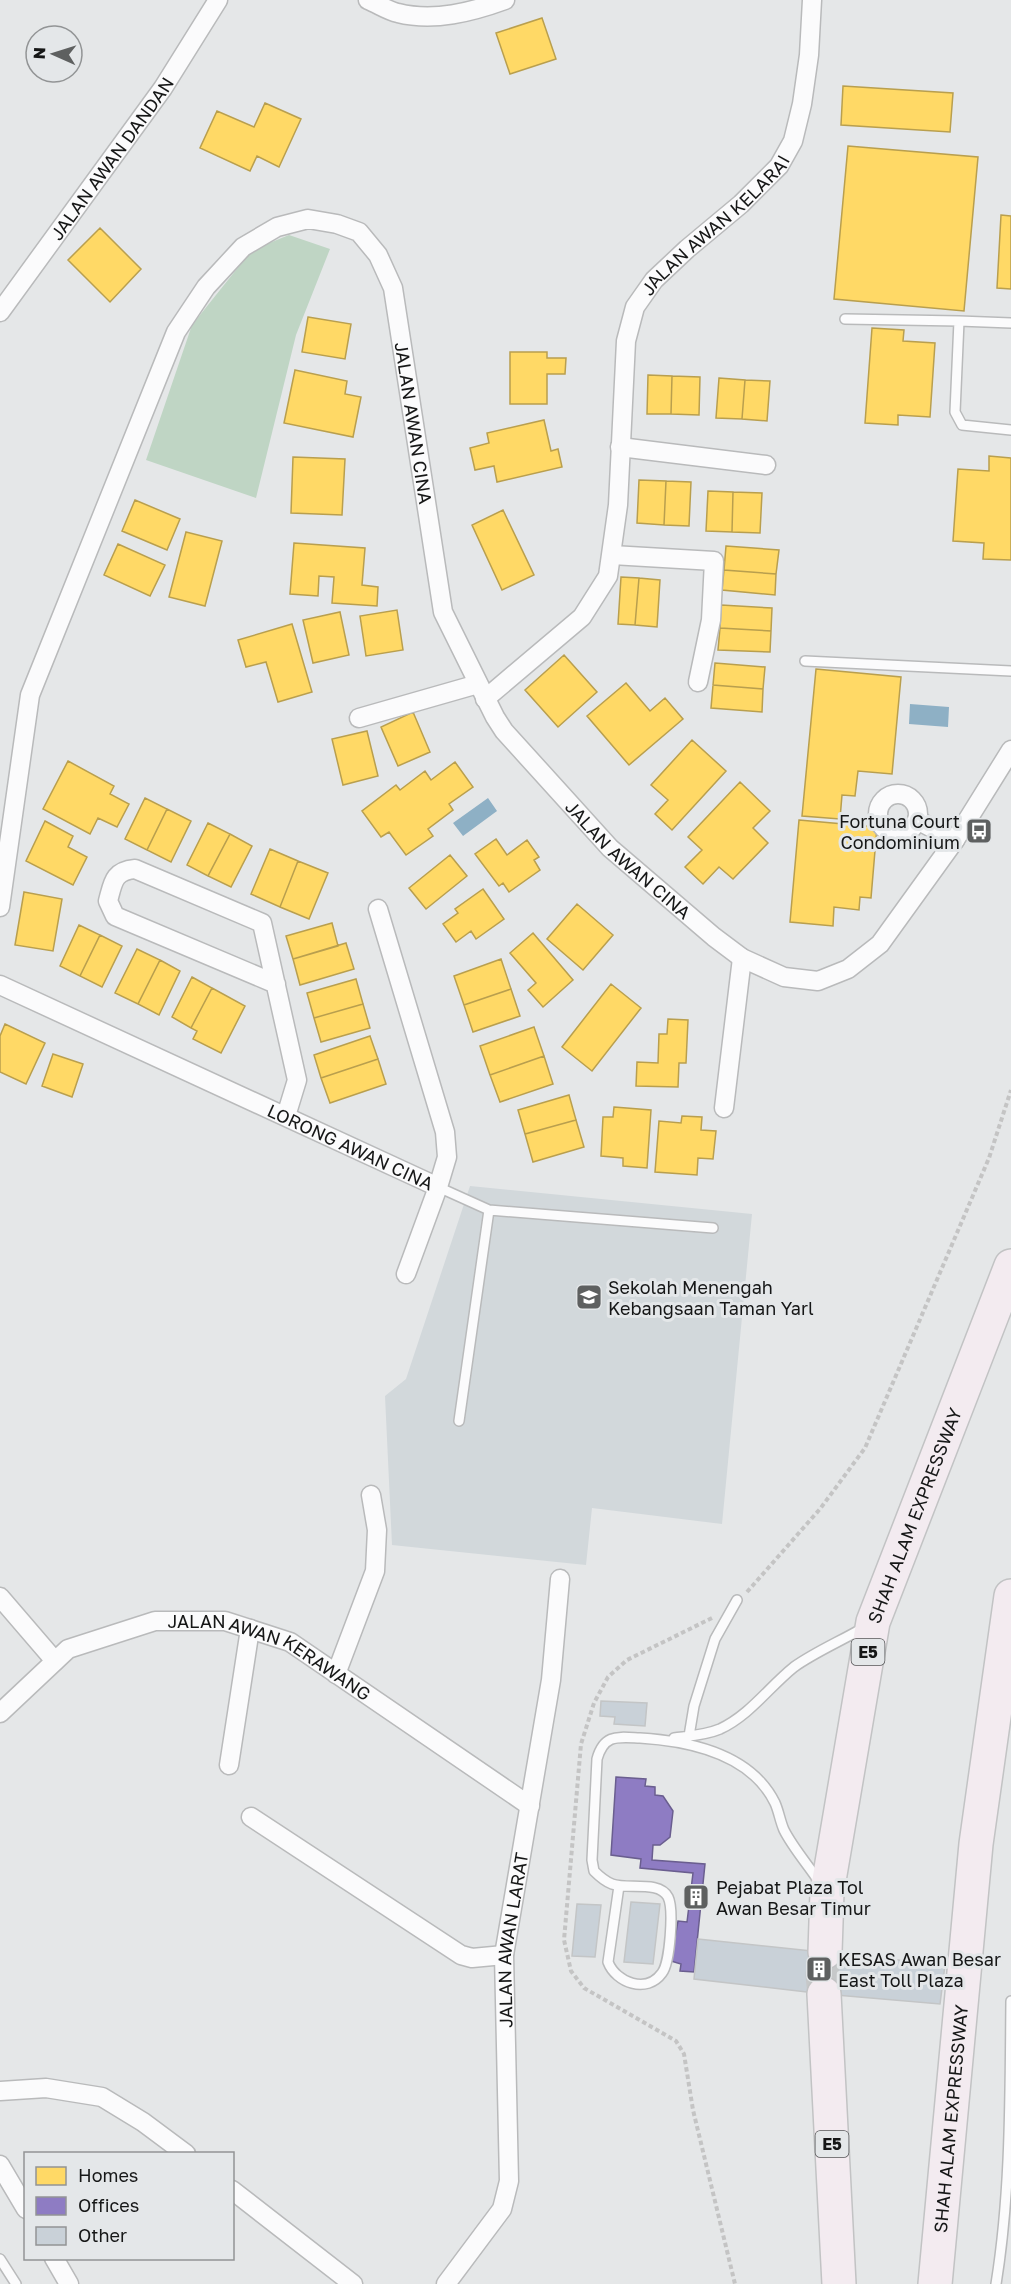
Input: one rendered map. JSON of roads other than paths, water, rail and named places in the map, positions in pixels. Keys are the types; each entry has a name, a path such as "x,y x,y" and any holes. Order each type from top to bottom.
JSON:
{"highway":[{"name":"SHAH ALAM EXPRESSWAY","path":"825,1952 827,1892 873,1622 1011,1266"},
{"name":"SHAH ALAM EXPRESSWAY","path":"935,2284 976,1844 1011,1596"},
{"name":"E5","path":"824,1994 839,2284"}],"street":[{"name":"JALAN AWAN DANDAN","path":"0,312 163,88 218,0"},
{"path":"368,0 398,13 436,16 476,10 506,0"},
{"name":"JALAN AWAN KELARAI","path":"482,691 582,617 608,576 618,505 626,341 634,307 654,280 741,204 779,166 793,141 802,104 809,56 812,0"},
{"name":"JALAN AWAN CINA","path":"0,907 1,885 30,695 176,332 206,287 243,247 277,227 308,219 337,224 360,232 378,255 393,288 443,612 504,731 610,848 742,958 784,977 818,981 848,969 880,944 955,840 1011,750"},
{"path":"620,447 766,465"},
{"path":"612,555 714,561 711,620 698,682"},
{"path":"359,718 482,691"},
{"path":"917,820 955,840"},
{"path":"276,984 115,916 108,901 115,876 125,870 135,869 262,923 276,984 297,1080 286,1116"},
{"name":"LORONG AWAN CINA","path":"0,985 438,1187 447,1157 445,1132 378,909"},
{"path":"724,1108 742,958"},
{"path":"406,1274 438,1187"},
{"path":"336,1674 375,1571 376,1530 371,1495"},
{"name":"JALAN AWAN LARAT","path":"446,2284 502,2209 509,2181 504,1955 551,1680 560,1579"},
{"path":"0,1597 55,1661"},
{"name":"JALAN AWAN KERAWANG","path":"0,1713 68,1649 154,1621 225,1621 290,1642 530,1806"},
{"path":"229,1766 250,1629"},
{"path":"251,1817 461,1955 472,1958 504,1955"},
{"path":"0,2091 46,2088 102,2097 143,2122 183,2152"},
{"path":"0,2165 24,2206"},
{"path":"234,2192 353,2284"},
{"path":"55,2260 69,2284"}],"lane":[{"path":"844,320 1011,323"},
{"path":"958,321 955,412 962,425 1011,429"},
{"path":"805,661 1011,671"},
{"path":"438,1187 489,1210 713,1228"},
{"path":"459,1421 489,1210"},
{"path":"689,1736 694,1706 712,1648 737,1600"},
{"path":"660,1739 718,1730 746,1712 797,1665 873,1622"},
{"path":"619,1886 608,1962 612,1972 622,1981 637,1984 651,1983 661,1976 666,1966 671,1915 667,1895 662,1890 653,1887 619,1886 601,1878 594,1871 592,1860 597,1759 600,1747 607,1740 619,1737 660,1739 705,1747 735,1762 759,1780 775,1803 784,1830 827,1892"},
{"path":"996,2284 1002,2251 1009,2123 1011,2001"},
{"path":"0,2259 16,2284"}],"water":[{"path":"910,704 949,707 948,727 909,724"},
{"path":"488,798 497,811 463,836 453,823"}],"tunnel":[{"path":"824,1994 822,1975 825,1952"}],"place":[{"name":"Fortuna Court Condominium","path":"979,831"},
{"name":"Sekolah Menengah Kebangsaan Taman Yarl","path":"589,1297"},
{"name":"Pejabat Plaza Tol Awan Besar Timur","path":"696,1897"},
{"name":"KESAS Awan Besar East Toll Plaza","path":"819,1969"}]}
